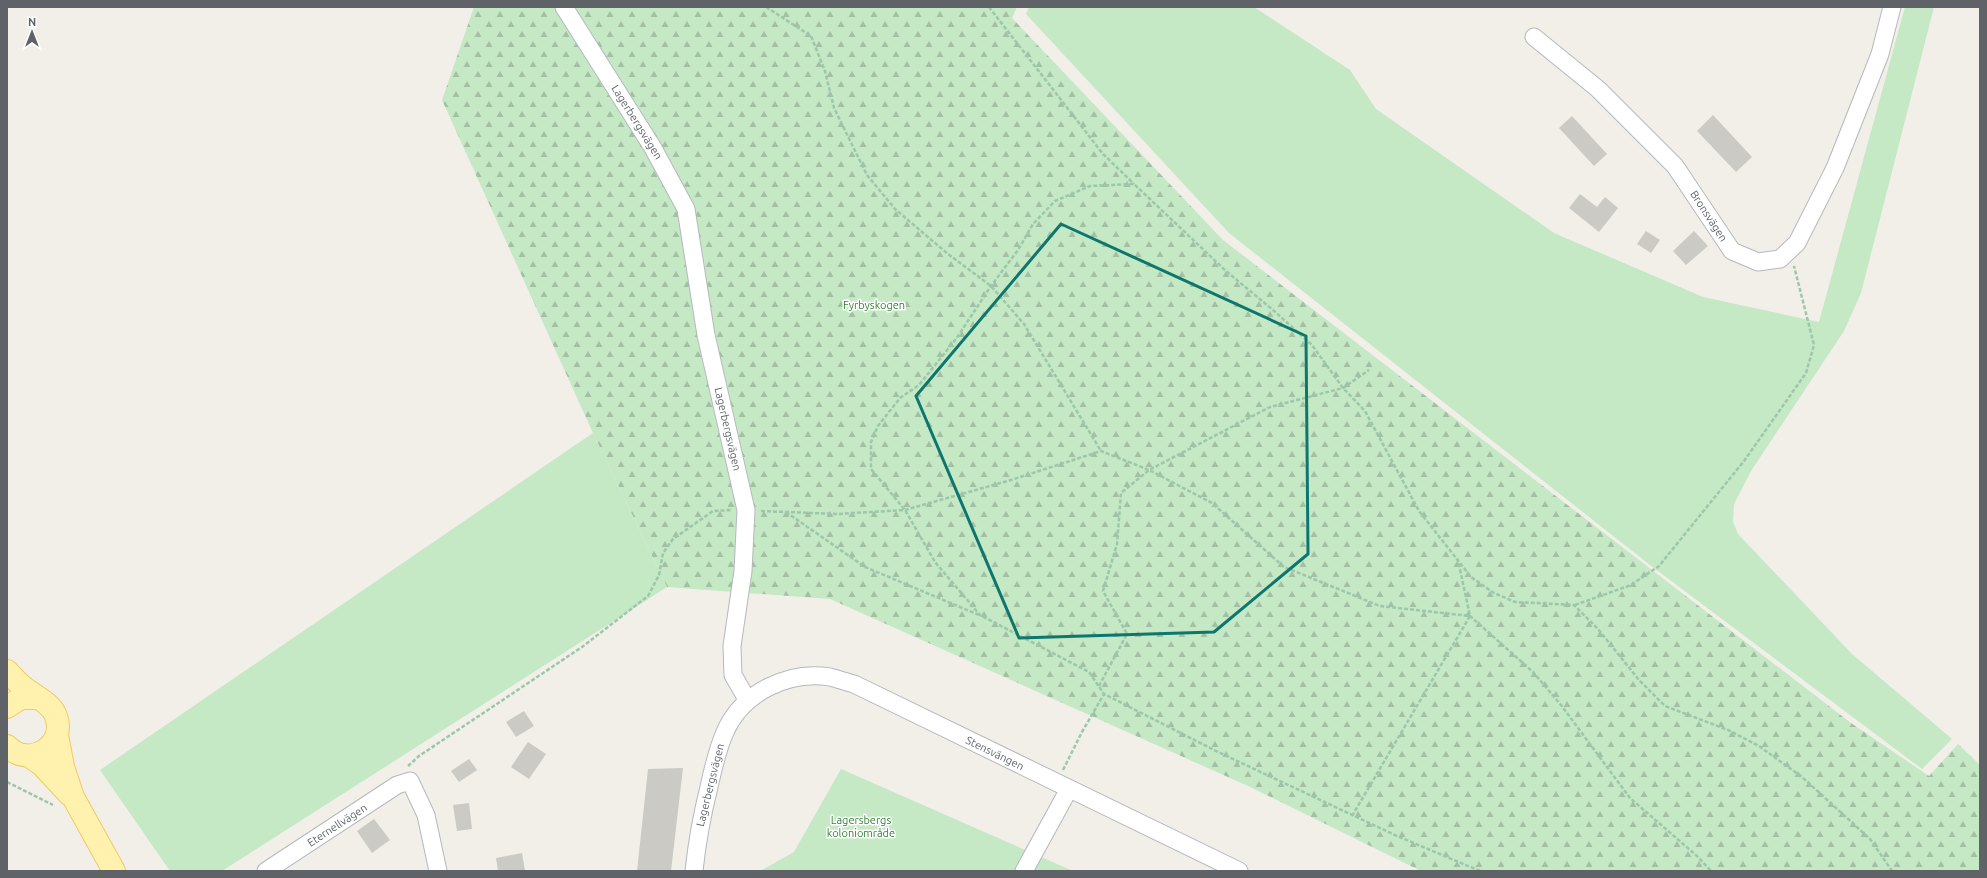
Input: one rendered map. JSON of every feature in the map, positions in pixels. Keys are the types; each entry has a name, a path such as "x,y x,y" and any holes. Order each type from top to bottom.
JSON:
{"main road":[{"path":"7,671 21,685 50,706 54,712 58,727 54,742 43,752 14,752"},
{"path":"7,707 21,698 37,698"},
{"path":"57,735 63,767 64,802"},
{"path":"14,752 42,765 64,802 114,871"}],"street":[{"name":"Lagerbergsvägen","path":"564,7 653,148 686,209 706,335 746,510 743,570 732,652 733,675 748,701 725,730 720,745 698,833 694,871"},
{"name":"Bronsvägen","path":"1534,37 1598,89 1675,166 1732,250 1758,262 1780,259 1798,243 1835,168 1880,54 1892,7"},
{"name":"Stensvängen","path":"748,701 763,689 777,683 807,677 830,677 860,687 1239,871"},
{"name":"Eternellvägen","path":"266,871 397,785 410,781"},
{"path":"410,781 426,816 438,871"},
{"path":"1024,871 1063,786"}],"path":[{"path":"766,7 811,36 825,71 834,108 868,175 894,209 948,254 991,286 1024,324 1101,451 1149,470 1212,503 1284,567 1380,606 1470,616 1533,672 1561,705 1630,798 1697,856 1711,871"},
{"path":"989,7 1103,154 1226,271 1312,345 1343,388 1365,411 1419,511 1458,558 1471,577 1494,593 1515,602 1574,605 1630,585 1659,566 1744,461 1806,373 1814,345 1790,250"},
{"path":"980,615 936,562 905,510 871,469 871,442 878,426 900,398 919,385 956,339 991,286 1018,250 1033,224 1055,201 1090,186 1134,184"},
{"path":"1099,686 1127,634 1103,591 1117,544 1121,493 1149,470 1270,407 1343,388 1369,370"},
{"path":"410,781 406,774 406,770 409,764 419,756 582,647 648,596 659,575 662,552 673,539 713,511 746,510 837,514 905,510 1012,480 1101,451"},
{"path":"786,512 865,567 980,615 1089,672 1104,694 1216,751 1352,816 1480,871"},
{"path":"1352,816 1470,616 1458,558"},
{"path":"1574,605 1598,629 1638,680 1665,706 1728,730 1759,746 1802,777 1870,839 1892,871"},
{"path":"1063,786 1082,732 1104,694"},
{"path":"8,784 36,796 64,802"}],"highlighted area":[{"path":"1061,224 1306,336 1308,554 1214,632 1019,638 916,396"}],"green space":[{"name":"Fyrbyskogen","path":"474,7 1017,7 1012,18 1223,240 1851,723 1929,776 1958,744 1980,765 1980,871 1421,871 1248,786 830,599 667,587 593,433 442,100"},
{"path":"1029,7 1254,7 1350,70 1376,109 1554,233 1703,297 1819,322 1905,7 1934,7 1861,293 1844,331 1751,471 1734,504 1733,522 1738,534 1852,654 1952,739 1922,769 1650,565 1229,233 1026,14"},
{"path":"593,433 667,587 222,871 170,871 100,770"},
{"name":"Lagersbergs koloniområde","path":"841,769 1073,871 760,871 794,852"}],"building":[{"path":"1713,115 1752,157 1736,172 1697,131"},
{"path":"1572,116 1607,154 1594,166 1559,128"},
{"path":"1580,194 1597,207 1605,197 1618,208 1599,232 1569,208"},
{"path":"1646,231 1660,240 1651,253 1637,244"},
{"path":"1694,231 1708,246 1686,265 1673,251"},
{"path":"524,711 534,726 516,737 506,722"},
{"path":"528,742 546,754 529,779 511,767"},
{"path":"469,759 477,770 459,782 451,771"},
{"path":"683,768 671,871 637,871 648,769"},
{"path":"469,803 472,829 457,831 453,805"},
{"path":"374,819 390,840 372,853 357,831"},
{"path":"522,853 525,871 498,871 496,858"}]}
